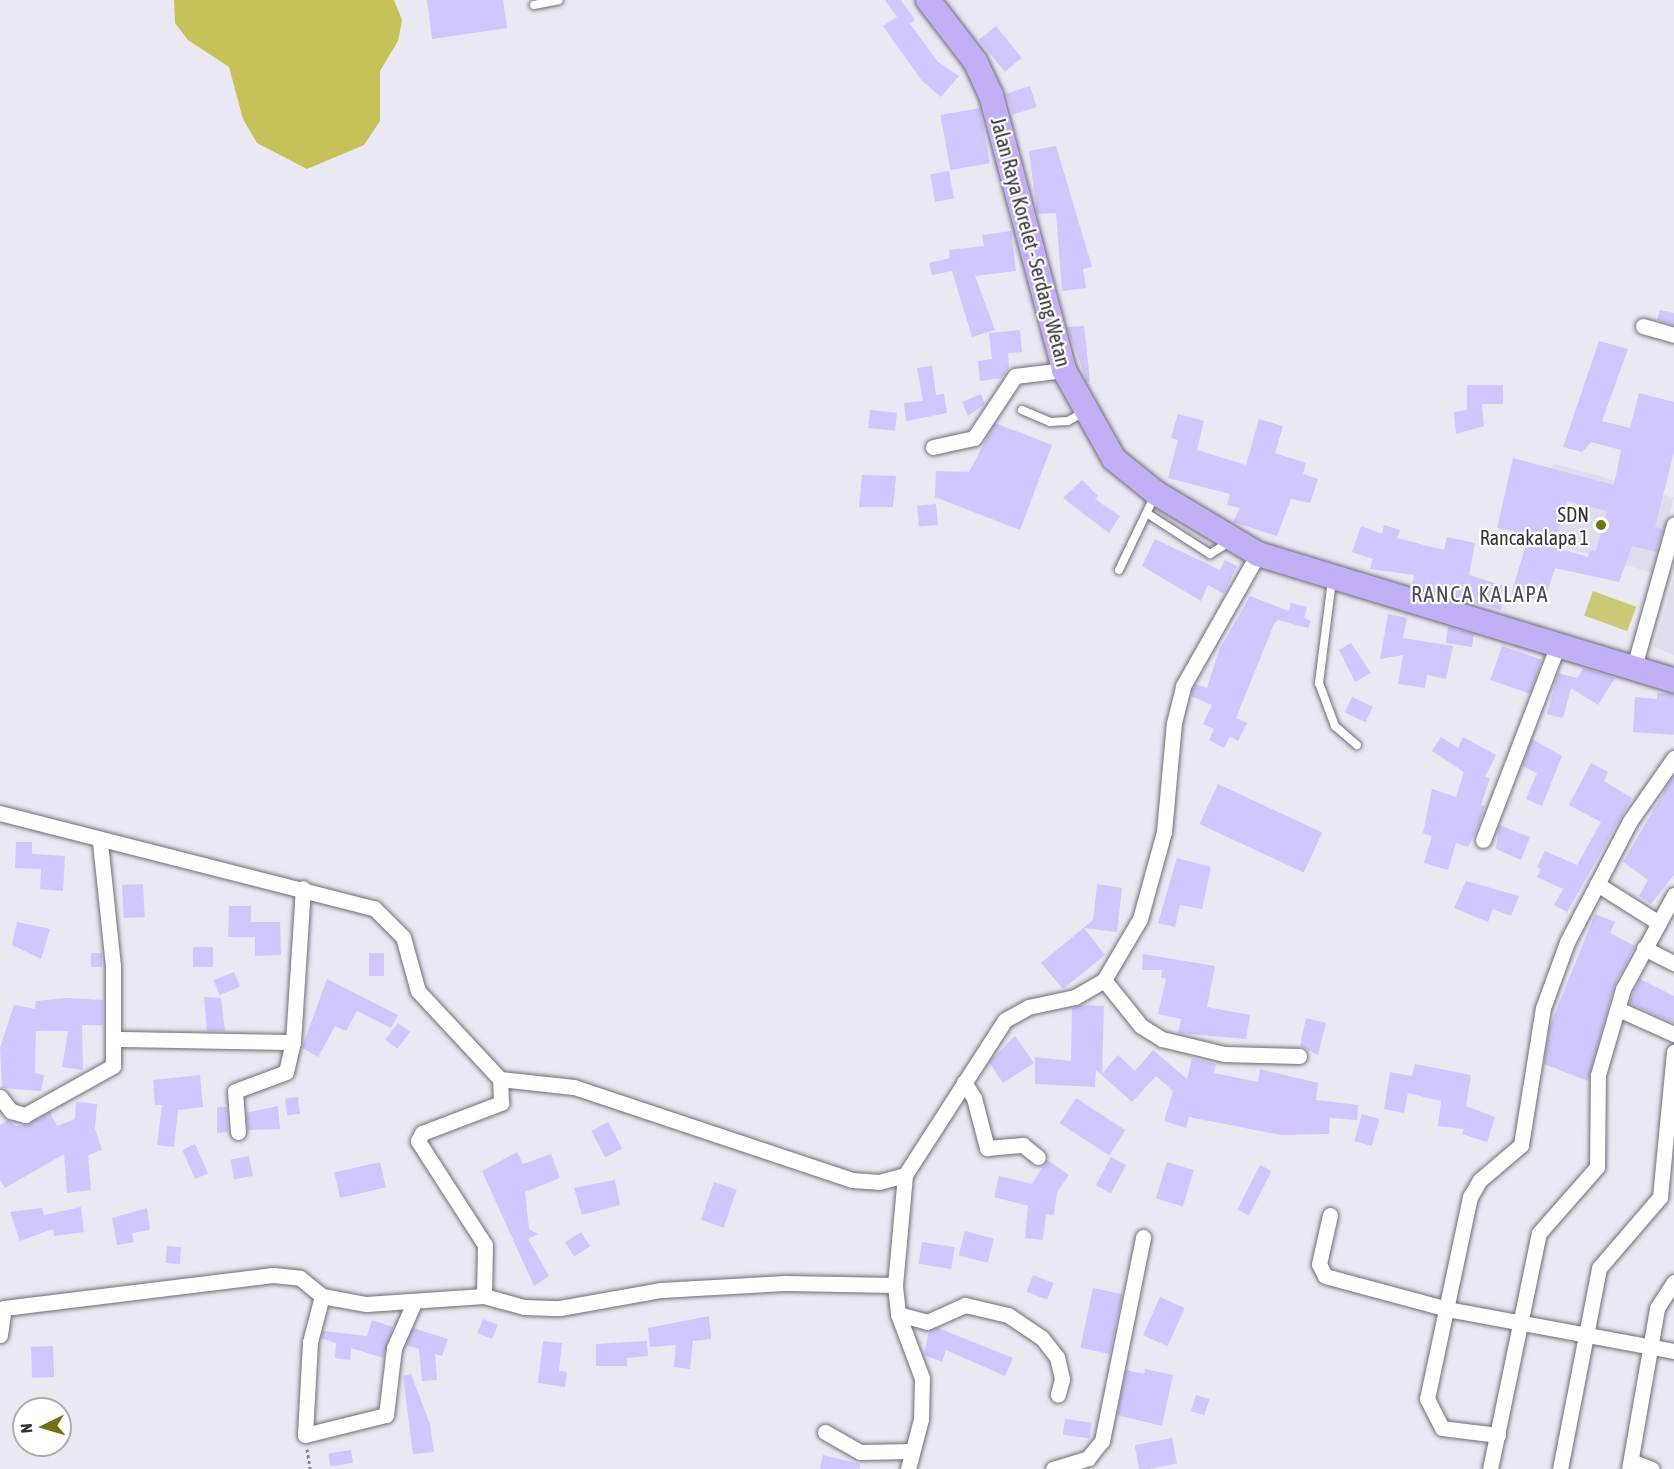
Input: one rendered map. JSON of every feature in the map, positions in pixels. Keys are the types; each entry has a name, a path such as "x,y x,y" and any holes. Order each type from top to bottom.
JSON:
{"main road":[{"name":"Jalan Raya Korelet - Serdang Wetan","path":"928,0 975,61 991,95 1064,370 1084,412 1114,459 1152,504 1233,540 1258,554 1674,680"}],"street":[{"path":"1643,326 1674,335"},
{"path":"933,447 974,438 1015,376 1064,370"},
{"path":"1634,667 1674,525"},
{"path":"908,1469 921,1419 922,1378 898,1314 895,1285 905,1175 1005,1020 1028,1007 1075,997 1104,980 1140,918 1164,832 1174,723 1183,686 1258,554"},
{"path":"1483,840 1558,645"},
{"path":"1498,1435 1442,1428 1432,1416 1427,1399 1470,1197 1480,1180 1521,1145 1543,1008 1567,942 1630,821 1674,758"},
{"path":"0,813 100,842 303,888 374,908 398,929 418,990 500,1079 501,1103 422,1133 418,1141 484,1245 484,1296"},
{"path":"0,1097 11,1111 25,1115 113,1066 116,1039 100,842"},
{"path":"1597,884 1659,923"},
{"path":"238,1132 235,1091 286,1072 293,1042 303,888"},
{"path":"1490,1469 1539,1233 1597,1167 1598,1075 1618,1009 1644,948 1672,905"},
{"path":"1644,948 1674,963"},
{"path":"1104,980 1141,1026 1162,1039 1224,1054 1299,1056"},
{"path":"1618,1009 1674,1034"},
{"path":"116,1039 293,1042"},
{"path":"1560,1469 1585,1335 1605,1256 1660,1197 1674,1052"},
{"path":"500,1079 574,1087 852,1180 879,1182 905,1175"},
{"path":"964,1083 974,1098 987,1148 1023,1144 1038,1156"},
{"path":"1330,1215 1319,1264 1325,1276 1447,1309 1674,1351"},
{"path":"1053,1469 1088,1458 1102,1441 1143,1237"},
{"path":"0,1335 4,1308 92,1294 273,1275 300,1278 322,1296 413,1305 484,1296 524,1307 560,1308 661,1290 785,1282 895,1285"},
{"path":"1652,1469 1630,1465 1649,1347 1658,1308 1674,1282"},
{"path":"322,1296 310,1342 305,1435 386,1415 392,1402 394,1348 413,1305"},
{"path":"898,1314 927,1322 965,1305 1008,1315 1042,1338 1057,1357 1062,1379 1058,1394"},
{"path":"825,1432 860,1452 912,1451"}],"lane":[{"path":"534,5 559,0"},
{"path":"1022,410 1050,422 1084,412"},
{"path":"1119,570 1152,504"},
{"path":"1333,576 1319,683 1326,711 1356,745"}],"path":[{"path":"305,1435 310,1469"}],"shaded area":[{"path":"174,0 394,0 402,20 398,41 380,71 380,121 364,145 307,169 257,143 243,119 229,67 188,40 175,23"},
{"name":"SDN Rancakalapa 1","path":"1553,463 1674,498 1653,573 1532,538"},
{"path":"1674,578 1674,655 1654,647"},
{"path":"1593,591 1636,607 1627,631 1584,615"}],"building":[{"path":"427,0 503,0 507,28 432,39"},
{"path":"885,0 901,0 915,20 910,24 938,62 959,76 941,97 922,81 883,26 897,17"},
{"path":"996,26 1022,58 1005,72 979,40"},
{"path":"1030,86 1037,107 1013,115 1006,94"},
{"path":"980,108 990,163 950,170 941,115"},
{"path":"1056,146 1092,267 1083,269 1086,288 1062,291 1056,213 1037,214 1029,151"},
{"path":"949,171 954,199 935,202 930,174"},
{"path":"1011,231 1016,271 975,276 995,330 972,337 952,271 932,275 929,263 950,258 949,250 984,246 982,235"},
{"path":"1660,310 1674,313 1674,325 1657,320"},
{"path":"1084,326 1090,381 1087,382 1067,327"},
{"path":"1020,330 1022,352 1008,353 1009,368 1002,378 980,381 978,361 992,359 989,333"},
{"path":"1599,341 1628,349 1602,421 1630,428 1639,393 1674,402 1674,452 1655,527 1663,529 1656,552 1632,546 1619,582 1555,568 1545,600 1511,595 1529,535 1497,528 1513,458 1614,485 1621,450 1591,442 1582,452 1563,447","holes":["1567,501 1607,511 1596,551 1590,550 1588,557 1553,547"]},
{"path":"932,366 936,395 944,394 947,413 906,421 904,403 923,401 917,368"},
{"path":"1467,385 1503,385 1503,404 1482,404 1484,426 1456,434 1454,412 1467,410"},
{"path":"981,394 985,404 968,416 962,402"},
{"path":"870,410 897,413 895,431 868,428"},
{"path":"1178,414 1204,421 1197,450 1246,465 1259,419 1283,426 1275,453 1306,463 1303,474 1318,479 1310,503 1291,499 1277,536 1233,522 1240,508 1227,505 1230,494 1168,478 1178,440 1171,438"},
{"path":"995,423 1052,445 1020,530 935,497 936,471 969,472"},
{"path":"862,475 896,476 893,507 859,507"},
{"path":"1082,480 1098,496 1095,499 1120,516 1109,533 1063,498"},
{"path":"936,504 938,525 919,527 917,506"},
{"path":"1384,525 1400,530 1397,538 1444,550 1447,537 1475,543 1469,575 1507,587 1501,610 1412,586 1414,575 1370,569 1373,559 1352,552 1361,526 1382,534"},
{"path":"1155,539 1220,570 1225,560 1237,566 1224,594 1208,585 1201,601 1142,566"},
{"path":"1250,596 1289,611 1291,603 1307,607 1304,618 1311,621 1308,628 1278,620 1274,624 1236,718 1247,723 1238,741 1230,736 1224,748 1209,740 1214,729 1203,724 1212,705 1191,696 1195,684 1207,688 1219,650"},
{"path":"1388,614 1407,618 1403,638 1453,646 1446,679 1427,675 1425,688 1398,684 1403,655 1380,659"},
{"path":"1448,627 1474,634 1472,647 1446,643"},
{"path":"1351,643 1371,673 1355,682 1339,650"},
{"path":"1502,646 1542,660 1530,694 1490,680"},
{"path":"1584,668 1615,678 1598,705 1571,688 1563,718 1547,714 1558,673 1577,678"},
{"path":"1657,693 1674,694 1674,735 1633,732 1635,697 1657,699"},
{"path":"1352,697 1373,707 1366,722 1345,712"},
{"path":"1441,737 1458,748 1463,737 1496,755 1485,777 1490,778 1481,805 1485,806 1477,829 1468,847 1456,843 1448,870 1424,863 1432,836 1423,833 1432,789 1456,797 1464,772 1432,751"},
{"path":"1532,739 1562,756 1542,806 1526,799 1537,773 1522,766"},
{"path":"1591,763 1608,772 1604,781 1632,798 1567,912 1554,905 1563,889 1537,877 1541,869 1537,867 1545,851 1577,865 1601,822 1569,805"},
{"path":"1674,775 1674,875 1651,904 1639,896 1648,880 1623,862"},
{"path":"1218,784 1322,833 1304,872 1199,824"},
{"path":"1499,825 1530,837 1521,860 1496,849"},
{"path":"16,842 32,842 32,854 65,856 63,891 40,889 41,869 15,868"},
{"path":"1177,858 1211,867 1202,909 1180,905 1175,927 1158,923"},
{"path":"1466,881 1519,896 1511,916 1493,909 1488,922 1454,908"},
{"path":"143,884 145,917 124,918 122,885"},
{"path":"1097,884 1122,888 1117,932 1084,928 1105,955 1063,989 1041,963 1093,920"},
{"path":"229,906 251,906 251,922 280,922 281,955 255,956 255,937 228,937"},
{"path":"1595,914 1615,922 1610,933 1635,946 1614,986 1588,1081 1544,1064 1550,1026"},
{"path":"17,922 50,929 41,959 12,945"},
{"path":"193,947 213,947 213,967 193,967"},
{"path":"91,953 102,953 102,967 91,967"},
{"path":"369,953 384,953 384,976 369,976"},
{"path":"1143,954 1215,966 1207,1007 1250,1015 1246,1039 1178,1033 1181,1019 1158,1014 1166,979 1161,977 1162,970 1142,970"},
{"path":"234,972 240,987 220,995 214,980"},
{"path":"327,979 398,1015 391,1028 357,1011 346,1031 335,1026 318,1057 302,1048"},
{"path":"1640,979 1674,996 1674,1023 1629,1003"},
{"path":"204,997 221,998 225,1031 207,1031"},
{"path":"66,998 103,1000 103,1025 82,1025 83,1070 62,1067 68,1031 36,1031 35,1073 44,1075 41,1091 2,1088 0,1048 14,1005 35,1009 36,1001"},
{"path":"1081,1005 1104,1006 1102,1074 1118,1055 1135,1071 1153,1050 1187,1079 1192,1058 1216,1064 1214,1073 1258,1082 1260,1069 1318,1083 1316,1100 1358,1105 1357,1120 1330,1118 1329,1134 1281,1135 1189,1117 1186,1128 1164,1121 1173,1091 1156,1076 1132,1102 1096,1070 1095,1087 1035,1084 1035,1057 1071,1061 1072,1008"},
{"path":"1306,1018 1326,1023 1318,1055 1300,1046"},
{"path":"398,1023 410,1032 397,1049 385,1040"},
{"path":"1015,1036 1034,1063 1003,1083 989,1062"},
{"path":"1415,1064 1471,1075 1466,1106 1495,1117 1487,1142 1462,1134 1464,1129 1438,1126 1441,1101 1408,1093 1404,1113 1384,1109 1390,1072 1412,1076"},
{"path":"200,1075 203,1107 178,1110 174,1147 157,1145 162,1105 155,1105 153,1080"},
{"path":"298,1097 300,1114 287,1115 285,1099"},
{"path":"1076,1098 1125,1130 1109,1155 1060,1123"},
{"path":"76,1102 97,1104 95,1128 102,1150 88,1155 91,1190 67,1193 64,1154 5,1188 0,1180 0,1125 8,1120 16,1126 27,1125 50,1112 57,1126 75,1119"},
{"path":"278,1106 280,1129 248,1130 246,1113"},
{"path":"217,1107 226,1107 228,1132 217,1133"},
{"path":"1362,1114 1379,1119 1372,1146 1354,1141"},
{"path":"608,1122 622,1148 605,1157 591,1131"},
{"path":"195,1144 208,1173 195,1179 182,1150"},
{"path":"517,1152 523,1164 551,1154 560,1178 525,1192 529,1229 538,1234 528,1239 549,1276 534,1286 482,1171"},
{"path":"249,1156 253,1176 234,1179 230,1160"},
{"path":"1111,1157 1126,1165 1111,1193 1096,1185"},
{"path":"1047,1160 1069,1175 1057,1192 1054,1215 1046,1214 1043,1240 1025,1238 1028,1206 994,1197 999,1176 1032,1184"},
{"path":"380,1162 386,1187 340,1198 334,1173"},
{"path":"1167,1162 1194,1170 1183,1207 1156,1198"},
{"path":"1260,1165 1272,1171 1249,1215 1237,1210"},
{"path":"615,1180 620,1205 582,1215 574,1188"},
{"path":"714,1182 737,1190 724,1228 701,1220"},
{"path":"81,1207 84,1232 54,1236 53,1229 20,1241 10,1212 42,1208 44,1215"},
{"path":"147,1208 150,1230 132,1233 134,1242 117,1245 112,1218"},
{"path":"965,1231 994,1239 988,1263 959,1255"},
{"path":"581,1232 590,1246 574,1257 565,1242"},
{"path":"922,1242 955,1247 951,1269 919,1264"},
{"path":"167,1246 181,1247 180,1264 166,1263"},
{"path":"1033,1275 1054,1283 1047,1300 1027,1292"},
{"path":"1093,1288 1122,1294 1110,1354 1080,1348"},
{"path":"1160,1297 1185,1308 1168,1346 1143,1335"},
{"path":"709,1316 711,1339 693,1341 690,1369 674,1367 676,1345 650,1347 648,1328"},
{"path":"483,1319 498,1325 492,1339 477,1333"},
{"path":"372,1320 393,1327 383,1358 351,1348 350,1360 335,1358 336,1343 321,1338 323,1331 367,1336"},
{"path":"413,1328 448,1339 442,1356 435,1354 437,1380 422,1381 419,1349 406,1345"},
{"path":"938,1328 1013,1358 1005,1376 946,1350 942,1362 924,1355 929,1331"},
{"path":"543,1341 562,1343 559,1371 567,1372 565,1387 538,1383"},
{"path":"647,1341 648,1356 627,1358 627,1366 596,1366 596,1344"},
{"path":"53,1346 54,1377 32,1378 31,1347"},
{"path":"1145,1369 1173,1375 1162,1426 1117,1415 1126,1370 1144,1374"},
{"path":"411,1374 430,1424 434,1452 413,1454 403,1376"},
{"path":"1196,1395 1209,1399 1204,1415 1191,1411"},
{"path":"1065,1419 1092,1423 1090,1439 1063,1435"},
{"path":"1172,1438 1177,1464 1139,1469 1135,1445"},
{"path":"351,1450 353,1463 330,1466 328,1454"},
{"path":"823,1455 860,1464 860,1469 820,1469"}],"place":[{"name":"SDN Rancakalapa 1","path":"1601,525"}],"district":[{"name":"RANCA KALAPA","path":"1480,595"}]}
